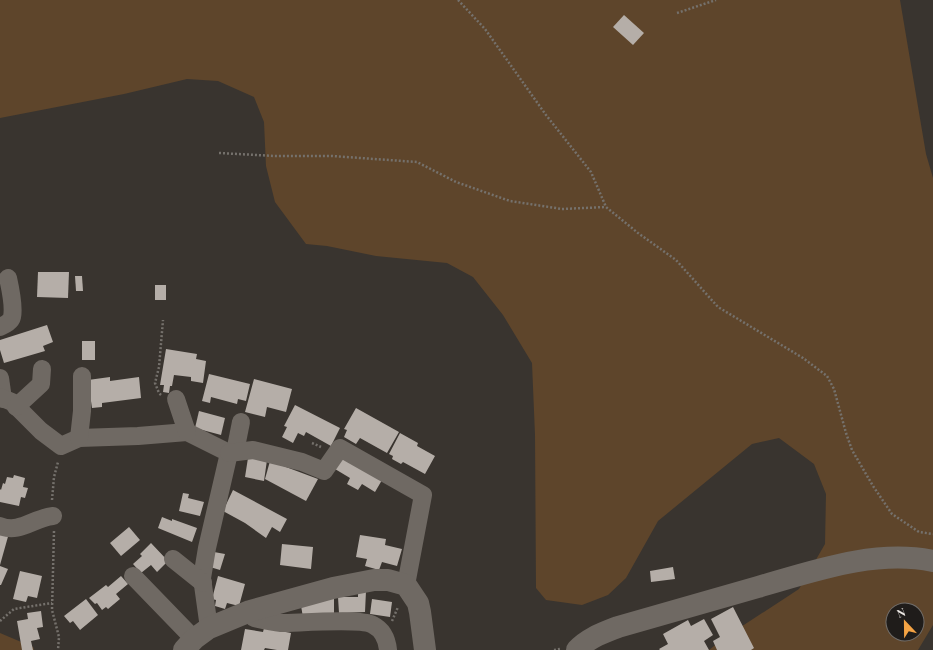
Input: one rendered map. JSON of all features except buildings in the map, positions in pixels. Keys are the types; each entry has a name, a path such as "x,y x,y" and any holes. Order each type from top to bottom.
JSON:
{"street":[{"path":"0,328 9,322 12,317 11,293 8,278"},
{"path":"6,401 41,384 42,369"},
{"path":"79,438 82,411 82,376"},
{"path":"0,378 6,401 41,431 62,446 79,438 138,436 187,432 232,452 253,450 302,462 324,471 340,448 423,495 406,584 418,603 425,650"},
{"path":"176,399 187,432"},
{"path":"196,639 203,583 202,578 207,548 241,422"},
{"path":"0,526 8,529 18,529 44,517 53,516"},
{"path":"577,650 583,643 598,634 618,627 799,576 862,560 877,558 910,558 933,561"},
{"path":"173,559 203,583"},
{"path":"133,576 196,639"},
{"path":"196,639 250,611 333,588 374,580 388,580 406,584"},
{"path":"250,611 254,618 279,623 337,621 372,624 380,630 386,644"}],"path":[{"path":"458,0 485,30 546,115 591,172 606,206 638,233 676,260 718,307 803,358 827,376 834,389 846,434 852,450 873,486 892,514 919,532 933,534"},
{"path":"677,13 716,0"},
{"path":"219,153 275,156 332,156 417,162 456,182 510,201 562,209 606,206"},
{"path":"163,320 159,367 154,383 159,393 168,399 176,399"},
{"path":"58,650 59,637 52,610 52,505 54,476 62,446"},
{"path":"386,644 406,584"},
{"path":"0,621 14,609 52,603"}],"shaded area":[{"path":"0,0 900,0 926,154 933,178 933,625 925,638 925,602 885,602 885,642 923,642 918,650 709,650 724,638 799,589 825,544 826,494 814,464 779,438 752,444 658,521 626,578 608,595 582,605 546,600 536,588 535,435 532,363 503,315 473,277 447,263 376,256 327,246 306,244 275,202 266,166 264,122 254,97 218,81 187,79 124,94 0,118"},
{"path":"0,633 33,647 34,650 0,650"}]}
